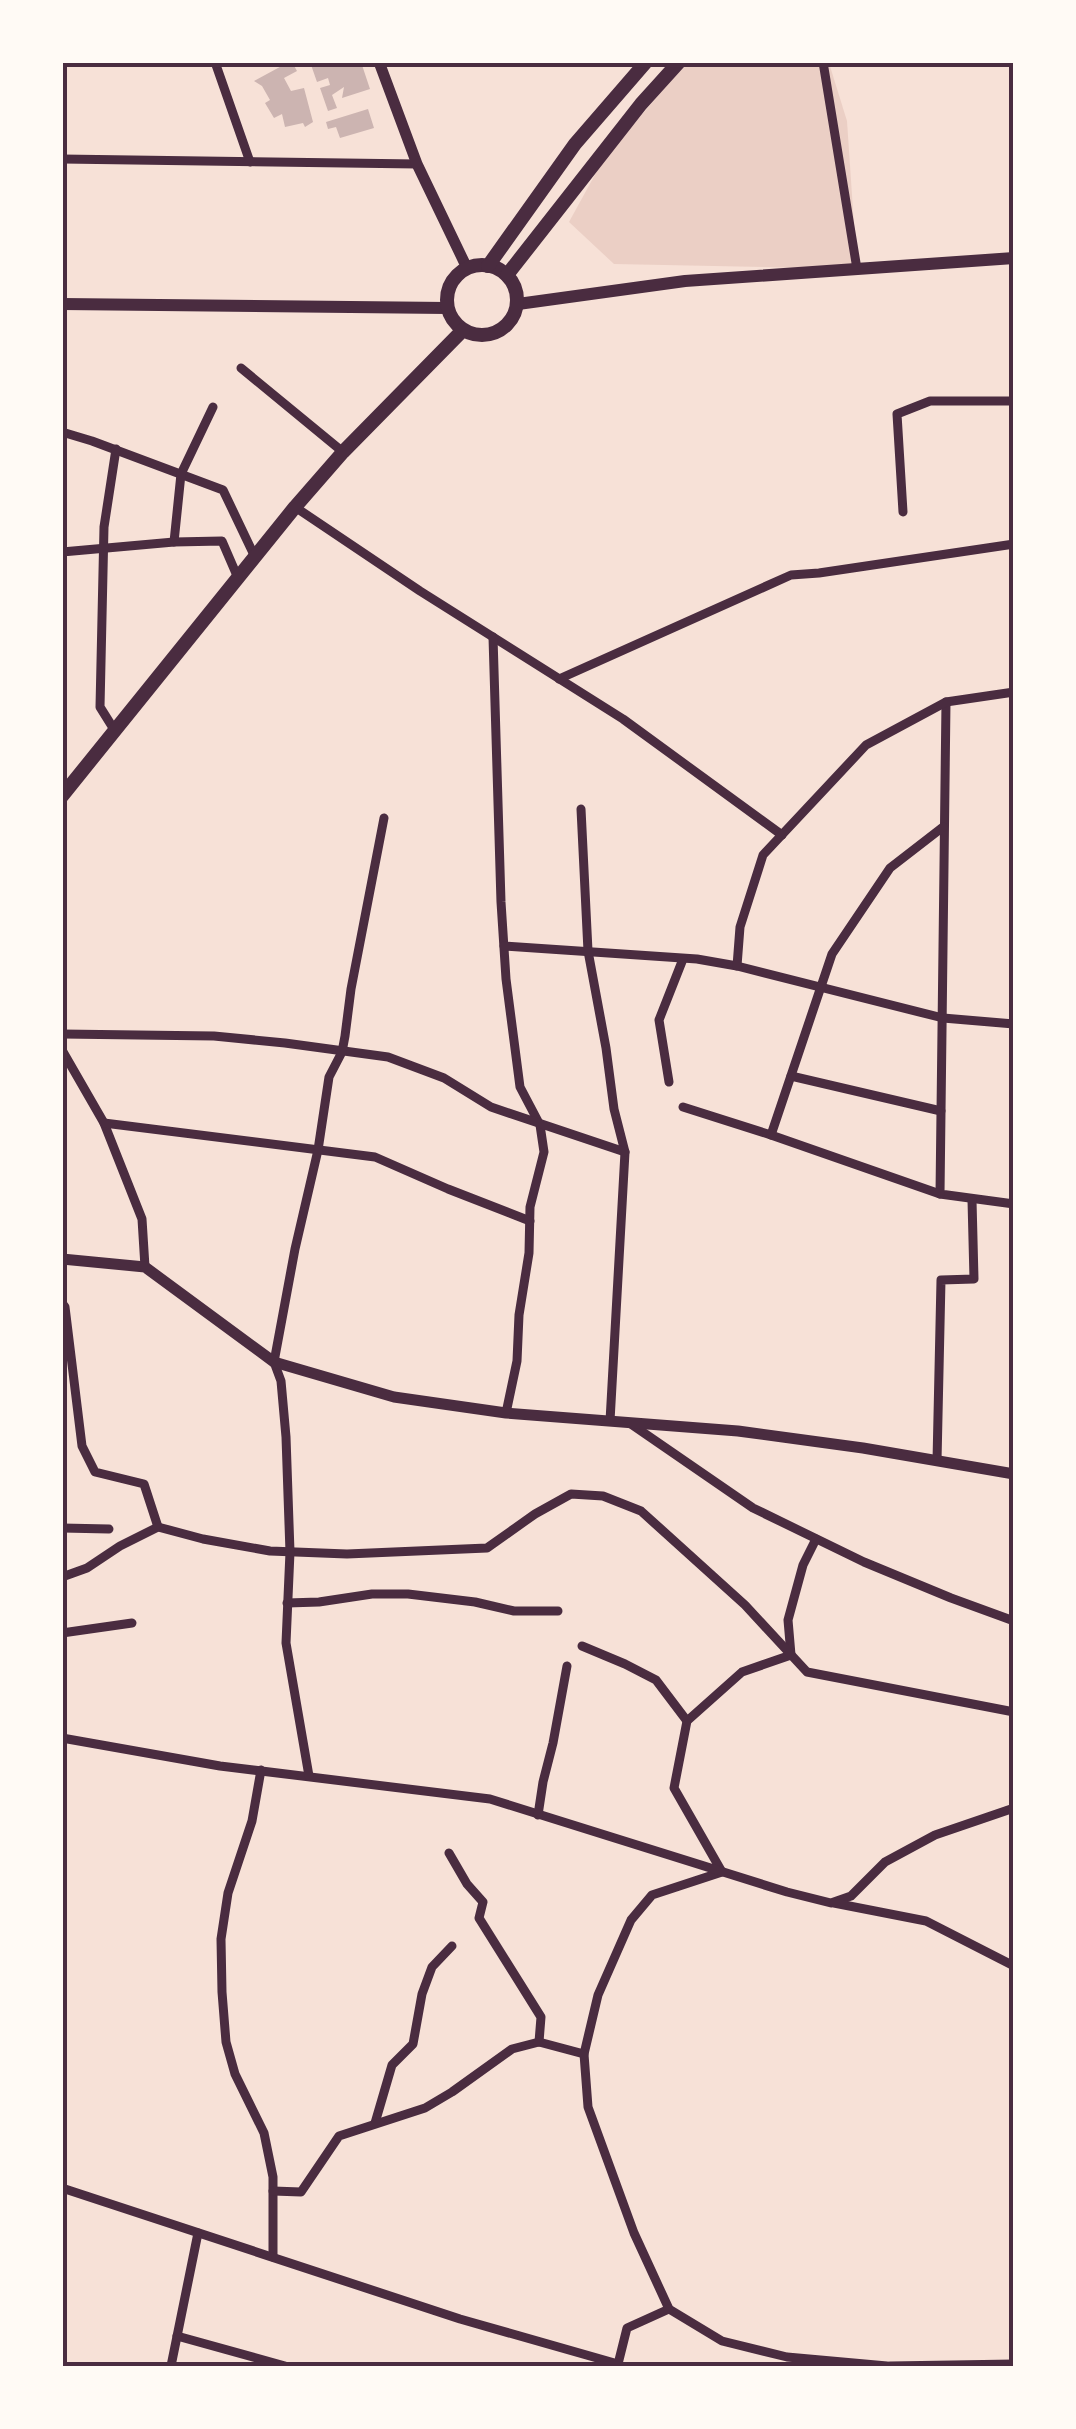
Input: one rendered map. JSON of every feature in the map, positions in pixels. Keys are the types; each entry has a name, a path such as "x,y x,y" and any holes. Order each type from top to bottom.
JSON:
{"main road":[{"path":"488,266 575,144 646,62"},
{"path":"507,275 679,62"},
{"path":"518,304 685,281 1014,258"},
{"path":"477,265 498,269 514,284 518,304 507,325 498,332 474,335 450,316 450,284 467,268 477,265"},
{"path":"62,304 447,308"},
{"path":"62,796 296,506 343,452 463,330"}],"street":[{"path":"216,62 250,162"},
{"path":"379,62 417,164 467,268"},
{"path":"823,62 858,268"},
{"path":"62,159 417,164"},
{"path":"241,368 343,452"},
{"path":"904,512 897,414 930,401 1014,401"},
{"path":"174,542 182,474 213,407"},
{"path":"62,432 223,490 255,556"},
{"path":"115,731 100,708 104,527 116,449"},
{"path":"296,506 623,720 782,835"},
{"path":"62,552 222,540 238,578"},
{"path":"559,679 791,575 1014,544"},
{"path":"493,637 504,946 520,1088 540,1125 544,1152 530,1208 517,1361 506,1413"},
{"path":"737,966 740,927 763,856 866,745 946,702 1014,692"},
{"path":"940,1194 946,702"},
{"path":"581,809 588,951 614,1109 625,1152 610,1421"},
{"path":"308,1776 286,1643 290,1552 286,1437 282,1381 274,1362 318,1150 329,1077 342,1052 384,818"},
{"path":"771,1135 832,954 890,868 943,828"},
{"path":"504,946 696,958 942,1018 1014,1024"},
{"path":"670,1082 659,1020 683,958"},
{"path":"62,1034 214,1036 388,1057 444,1078 491,1107 625,1152"},
{"path":"62,1050 104,1123 142,1218 145,1267"},
{"path":"791,1076 941,1111"},
{"path":"682,1107 940,1194 1014,1204"},
{"path":"104,1123 375,1157 530,1221"},
{"path":"937,1461 941,1280 974,1279 972,1200"},
{"path":"62,1259 145,1267 274,1362 394,1397 506,1413 738,1431 1014,1474"},
{"path":"62,1303 82,1446 96,1472 144,1484 158,1527"},
{"path":"630,1423 753,1508 864,1562 1014,1621"},
{"path":"62,1576 86,1568 158,1527 203,1539 290,1552 487,1548 571,1494 603,1496 641,1510 745,1605 807,1672 1014,1712"},
{"path":"62,1528 108,1529"},
{"path":"791,1654 788,1620 803,1565 816,1539"},
{"path":"287,1603 408,1594 514,1611 558,1611"},
{"path":"62,1634 132,1623"},
{"path":"582,1646 656,1680 687,1721"},
{"path":"722,1872 674,1788 687,1721 742,1672 791,1654"},
{"path":"538,1815 567,1666"},
{"path":"62,1738 220,1766 490,1799 786,1892 926,1921 1014,1966"},
{"path":"260,1770 252,1821 228,1893 221,1938 222,1992 226,2042 235,2074 264,2133 273,2177 274,2258"},
{"path":"831,1903 850,1896 885,1862 935,1835 1014,1808"},
{"path":"449,1854 467,1884 484,1902 479,1918 540,2017 539,2042"},
{"path":"722,1872 652,1895 631,1920 598,1995 584,2054 588,2107 634,2233 670,2309 722,2340 789,2362 888,2366 1014,2364"},
{"path":"375,2123 392,2065 413,2044 422,1994 432,1967 452,1946"},
{"path":"273,2191 301,2192 339,2136 426,2108 512,2049 539,2042 584,2054"},
{"path":"62,2188 460,2319 618,2364 627,2328 670,2309"},
{"path":"171,2366 198,2232"},
{"path":"177,2336 285,2366"}],"shaded area":[{"path":"686,63 829,63 847,121 857,269 614,264 569,222 603,160"}],"building":[{"path":"289,62 297,71 284,78 291,91 304,88 313,122 305,127 303,123 285,127 282,114 274,118 265,103 270,100 254,81"},
{"path":"310,62 361,62 370,89 342,98 344,87 332,95 337,108 328,111 320,88 330,85 328,78 317,82"},
{"path":"368,109 374,128 340,138 336,127 328,129 326,122"}]}
